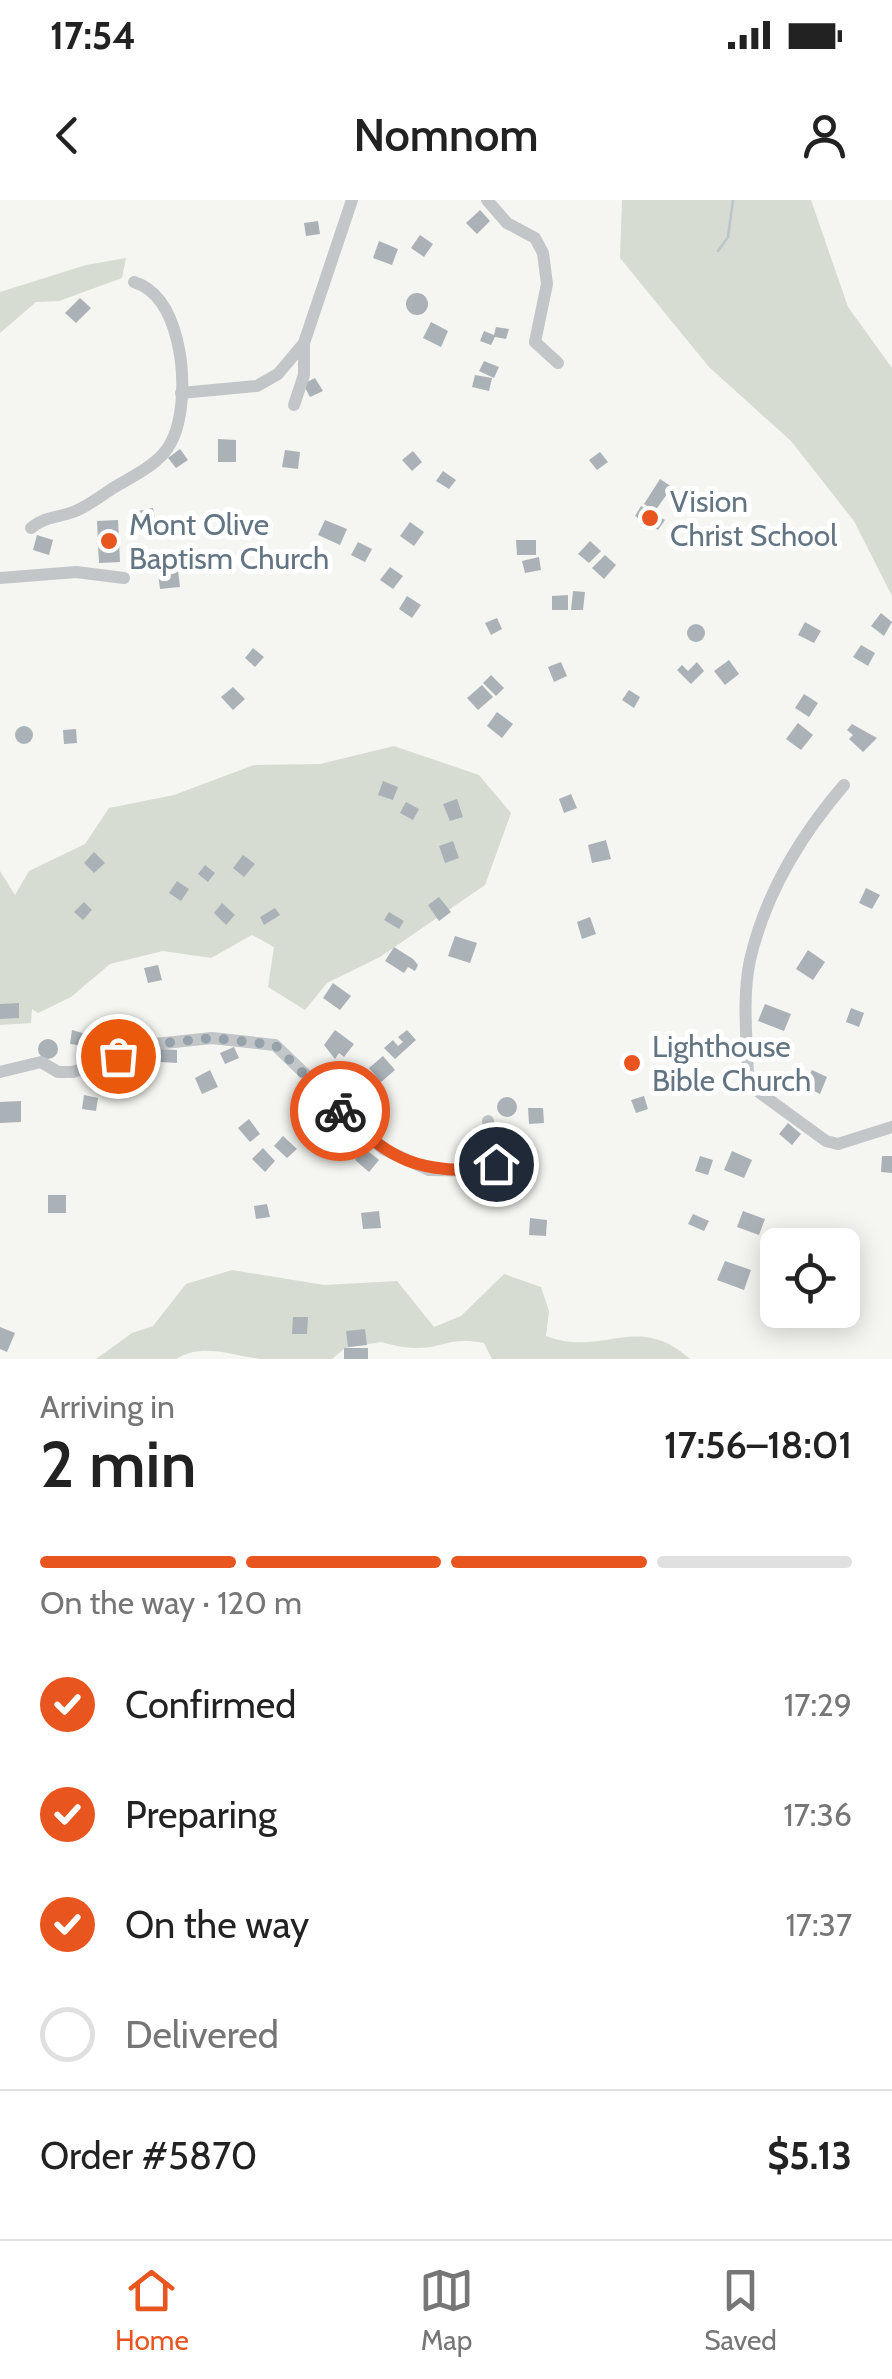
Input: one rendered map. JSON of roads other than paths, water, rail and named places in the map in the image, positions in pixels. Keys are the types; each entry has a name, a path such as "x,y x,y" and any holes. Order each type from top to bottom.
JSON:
{"street":[{"path":"294,405 304,376 304,343 352,200"},
{"path":"487,200 508,224 535,238 543,254 548,284 535,342 558,363"},
{"path":"32,528 45,516 73,512 165,452 176,428 180,392 178,342 151,288 134,282"},
{"path":"180,392 256,386 278,374 304,343"},
{"path":"0,578 76,572 124,578"},
{"path":"844,785 779,877 768,906 750,963 748,1076 756,1090 826,1140 838,1144 892,1127"},
{"path":"0,1072 41,1062 58,1072 72,1072 155,1044 212,1038 275,1045 360,1130 409,1164 430,1170 492,1171 496,1164 488,1121"}],"waterway":[{"path":"718,251 728,237 733,200"}],"place":[{"name":"Vision Christ School","path":"650,518"},
{"name":"Mont Olive Baptism Church","path":"109,541"},
{"name":"Lighthouse Bible Church","path":"632,1063"}]}
